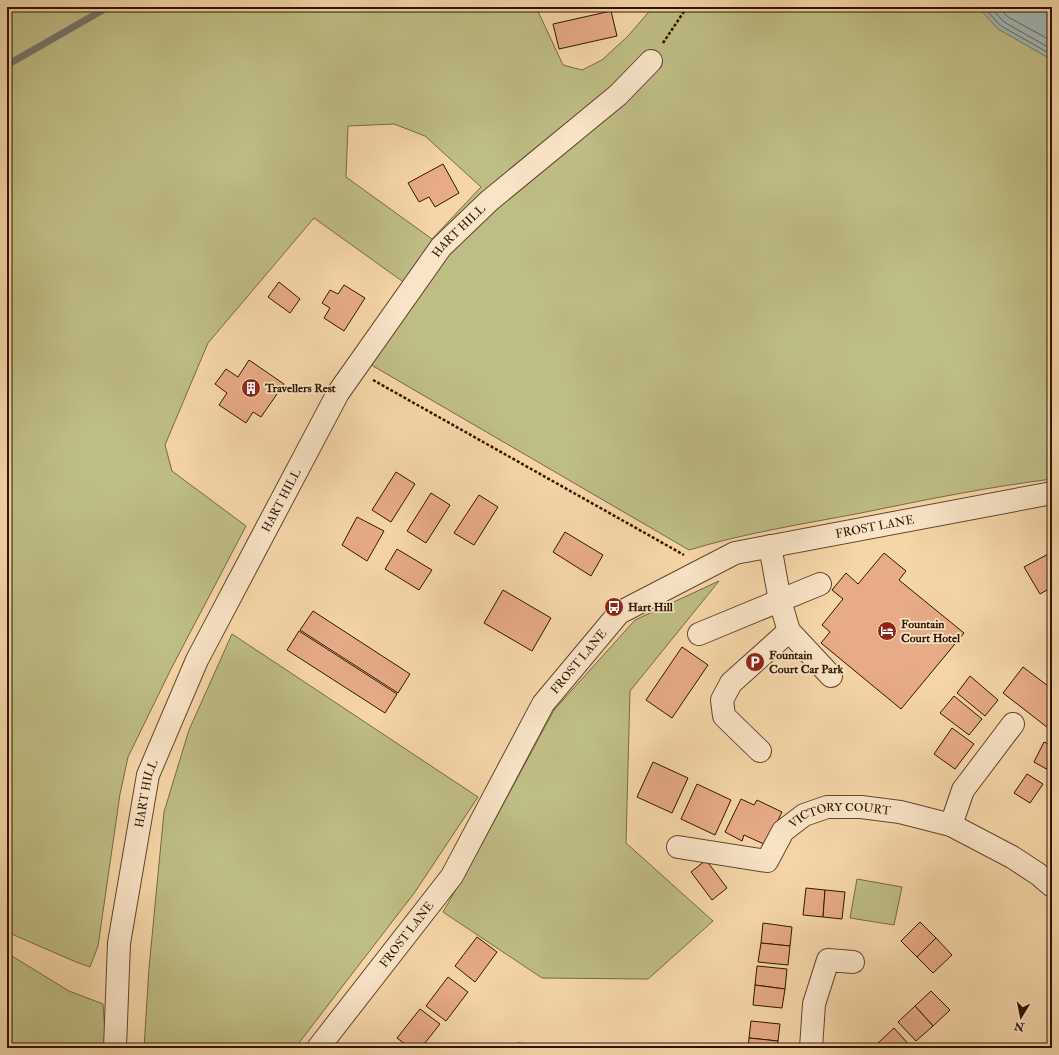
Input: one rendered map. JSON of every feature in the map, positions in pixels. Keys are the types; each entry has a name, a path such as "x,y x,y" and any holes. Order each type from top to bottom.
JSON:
{"street":[{"name":"HART HILL","path":"115,1048 119,943 148,775 197,660 338,393 441,247 489,201 618,95 651,61"},
{"name":"FROST LANE","path":"318,1048 452,876 543,704 619,613 734,553 1052,493"},
{"path":"770,546 780,601 789,631 831,676"},
{"path":"699,634 820,584"},
{"path":"760,751 724,716 722,700 731,683 789,631"},
{"path":"1013,724 963,790 950,826 1012,857 1038,874 1052,886"},
{"name":"VICTORY COURT","path":"678,847 767,861 783,831 804,815 827,807 861,808 900,812 950,826"},
{"path":"812,1048 814,1004 828,960 853,962"}],"path":[{"path":"651,61 687,7"},
{"path":"355,370 706,568"}],"shaded area":[{"path":"7,7 536,7 563,65 582,70 602,60 628,36 653,7 1052,7 1052,479 956,494 774,529 689,550 361,359 409,286 314,218 208,343 165,445 172,471 246,526 171,669 128,757 120,794 98,946 90,967 7,932","holes":["394,124 425,136 481,187 432,239 346,177 348,126"]},
{"path":"719,581 630,691 626,843 713,921 648,979 542,978 443,912 477,853 554,710 635,620"},
{"path":"232,634 478,797 415,892 295,1048 144,1048 149,968 164,812 189,730"},
{"path":"857,879 902,887 894,925 850,918"},
{"path":"7,953 69,991 103,1004 106,1048 7,1048"}],"water":[{"path":"978,7 1052,7 1052,56 1047,57 998,29"}],"building":[{"path":"611,11 617,36 559,49 553,24"},
{"path":"443,164 459,193 435,207 429,197 419,202 408,183"},
{"path":"279,282 300,299 290,313 268,297"},
{"path":"344,285 365,298 344,331 324,318 330,308 322,303 330,290 338,294"},
{"name":"Travellers Rest","path":"249,360 284,384 261,417 253,412 246,423 219,405 227,393 215,384 226,369 238,377"},
{"path":"396,472 415,484 391,522 372,510"},
{"path":"431,493 450,505 426,543 407,531"},
{"path":"479,495 498,507 474,545 454,533"},
{"path":"357,517 384,531 367,561 342,545"},
{"path":"565,532 603,555 591,576 553,552"},
{"path":"397,549 432,570 419,590 385,569"},
{"path":"1052,552 1052,587 1040,594 1024,567"},
{"name":"Fountain Court Hotel","path":"884,553 906,571 899,580 964,633 901,709 821,643 830,632 822,625 843,599 832,590 846,573 858,584"},
{"path":"503,590 551,618 532,651 484,623"},
{"path":"313,611 410,674 398,693 300,630"},
{"path":"299,631 397,694 385,713 287,650"},
{"path":"682,647 708,665 672,718 646,700"},
{"path":"1023,667 1052,689 1052,731 1003,693"},
{"path":"970,676 998,700 985,716 957,693"},
{"path":"954,696 982,719 969,735 940,713"},
{"path":"952,728 974,744 955,769 934,754"},
{"path":"1044,742 1052,746 1052,768 1050,771 1034,762"},
{"path":"653,762 688,778 672,813 637,797"},
{"path":"1027,774 1043,784 1030,803 1014,793"},
{"path":"697,784 731,800 715,835 681,819"},
{"path":"741,799 754,805 757,800 782,812 766,845 744,835 742,841 725,832"},
{"path":"706,860 727,888 712,900 691,872"},
{"path":"806,888 825,890 823,917 803,915"},
{"path":"825,890 845,892 842,919 823,917"},
{"path":"920,922 936,938 917,957 901,941"},
{"path":"763,923 792,927 790,946 761,943"},
{"path":"477,937 497,952 475,982 455,966"},
{"path":"936,938 952,955 933,973 917,957"},
{"path":"761,943 790,946 788,965 758,962"},
{"path":"757,966 787,969 785,989 755,985"},
{"path":"448,977 468,992 446,1021 426,1006"},
{"path":"755,985 785,989 782,1008 753,1005"},
{"path":"931,991 950,1010 933,1026 915,1006"},
{"path":"915,1006 933,1026 916,1041 898,1022"},
{"path":"420,1009 440,1024 421,1048 410,1048 397,1038"},
{"path":"751,1021 780,1024 778,1041 749,1038"},
{"path":"894,1028 912,1048 881,1048 877,1044"},
{"path":"749,1038 778,1041 778,1048 748,1048"},
{"path":"518,1043 540,1045 540,1048 517,1048"},
{"path":"540,1045 563,1047 563,1048 540,1048"}],"waterway":[{"path":"7,65 108,7"}],"place":[{"name":"Travellers Rest","path":"251,388"},
{"name":"Hart Hill","path":"614,607"},
{"name":"Fountain Court Hotel","path":"887,631"},
{"name":"Fountain Court Car Park","path":"755,662"}]}
